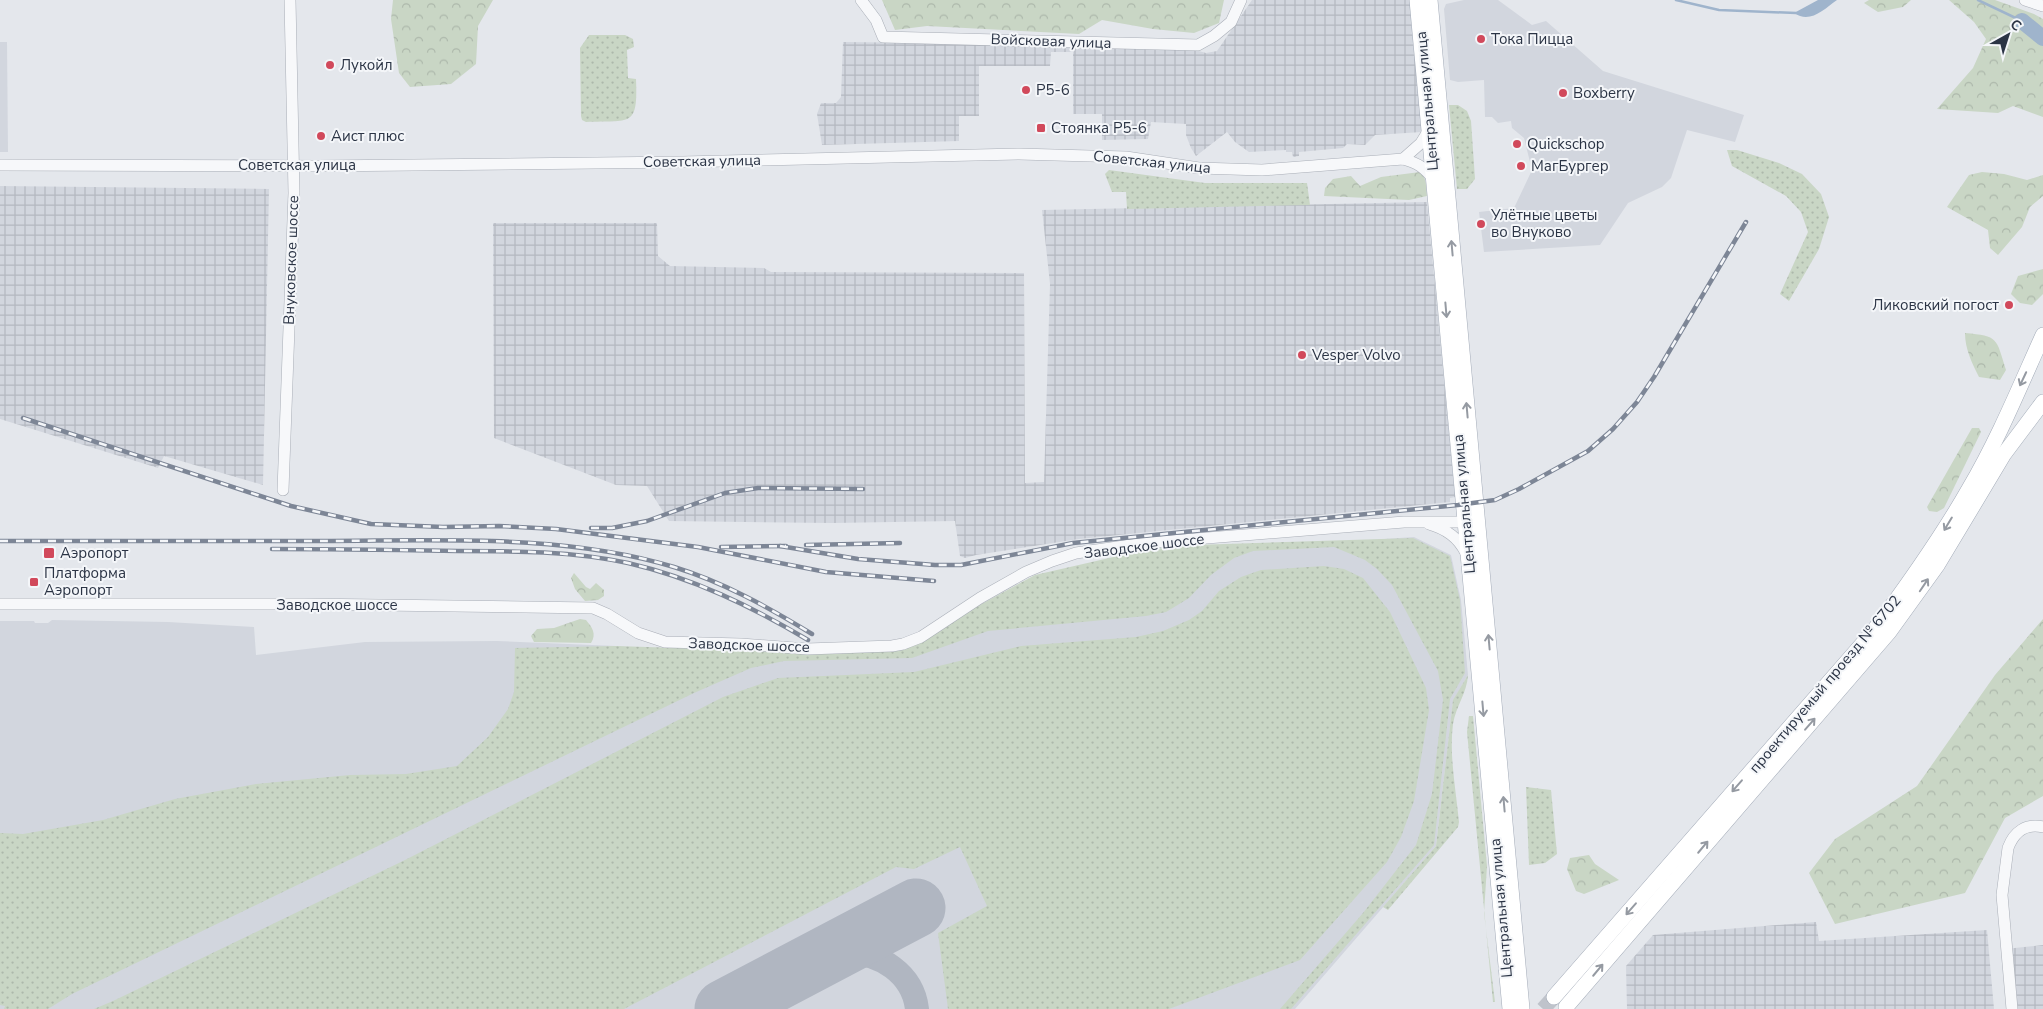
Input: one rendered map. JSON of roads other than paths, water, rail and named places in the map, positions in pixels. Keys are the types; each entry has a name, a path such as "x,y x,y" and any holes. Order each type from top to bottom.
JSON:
{"main road":[{"name":"Центральная улица","path":"1417,0 1434,181 1522,1009"},
{"name":"Центральная улица","path":"1430,0 1472,525 1469,558 1510,1009"},
{"name":"проектируемый проезд № 6702","path":"1554,997 1872,633 1896,601 1935,547 1970,488 2043,335"},
{"name":"проектируемый проезд № 6702","path":"1566,1007 1889,632 1938,564 2004,454 2043,402"}],"street":[{"name":"Внуковское шоссе","path":"283,490 294,166 290,0"},
{"name":"Войсковая улица","path":"861,0 876,20 883,37 1198,45 1214,36 1231,22 1242,0"},
{"path":"2025,0 2043,6"},
{"path":"1403,159 1421,143 1429,130"},
{"name":"Советская улица","path":"0,165 294,166 683,162 1019,154 1126,157 1199,168 1262,170 1403,159 1416,163 1426,169 1434,181"},
{"path":"1420,522 1437,527 1452,535 1460,542 1469,558"},
{"name":"Заводское шоссе","path":"0,604 304,604 593,608 607,614 638,633 665,642 741,644 807,649 892,646 921,637 980,598 1026,572 1052,560 1076,554 1132,544 1420,522 1472,525"},
{"path":"2012,1009 2002,895 2008,848 2014,835 2020,831 2033,826 2043,827"}],"water":[{"path":"1818,0 1837,0 1811,16 1800,16 1794,13"}],"waterway":[{"path":"1676,0 1719,10 1796,13"},
{"path":"1978,0 2022,21"},
{"path":"2022,21 2043,38"}],"tunnel":[{"path":"1543,1009 1554,997"}],"railway":[{"path":"780,546 858,559 935,565 961,565 1073,543 1495,500 1588,451 1613,429 1637,402 1654,377 1746,222"},
{"path":"23,418 291,506 371,524 556,529 698,547 826,572 934,581"},
{"path":"591,528 612,528 647,521 725,493 758,488 863,489"},
{"path":"0,541 454,540 544,544 588,549 631,556 692,573 745,596 812,634"},
{"path":"806,545 900,543"},
{"path":"721,547 786,546"},
{"path":"272,549 522,552 565,554 607,559 652,569 721,594 808,640"}],"place":[{"name":"Тока Пицца","path":"1481,39"},
{"name":"Лукойл","path":"330,65"},
{"name":"Р5-6","path":"1026,90"},
{"name":"Boxberry","path":"1563,93"},
{"name":"Стоянка Р5-6","path":"1041,128"},
{"name":"Аист плюс","path":"321,136"},
{"name":"Quickschop","path":"1517,144"},
{"name":"МагБургер","path":"1521,166"},
{"name":"Улётные цветы во Внуково","path":"1481,224"},
{"name":"Ликовский погост","path":"2009,305"},
{"name":"Vesper Volvo","path":"1302,355"},
{"name":"Аэропорт","path":"49,553"},
{"name":"Платформа Аэропорт","path":"34,582"}]}
